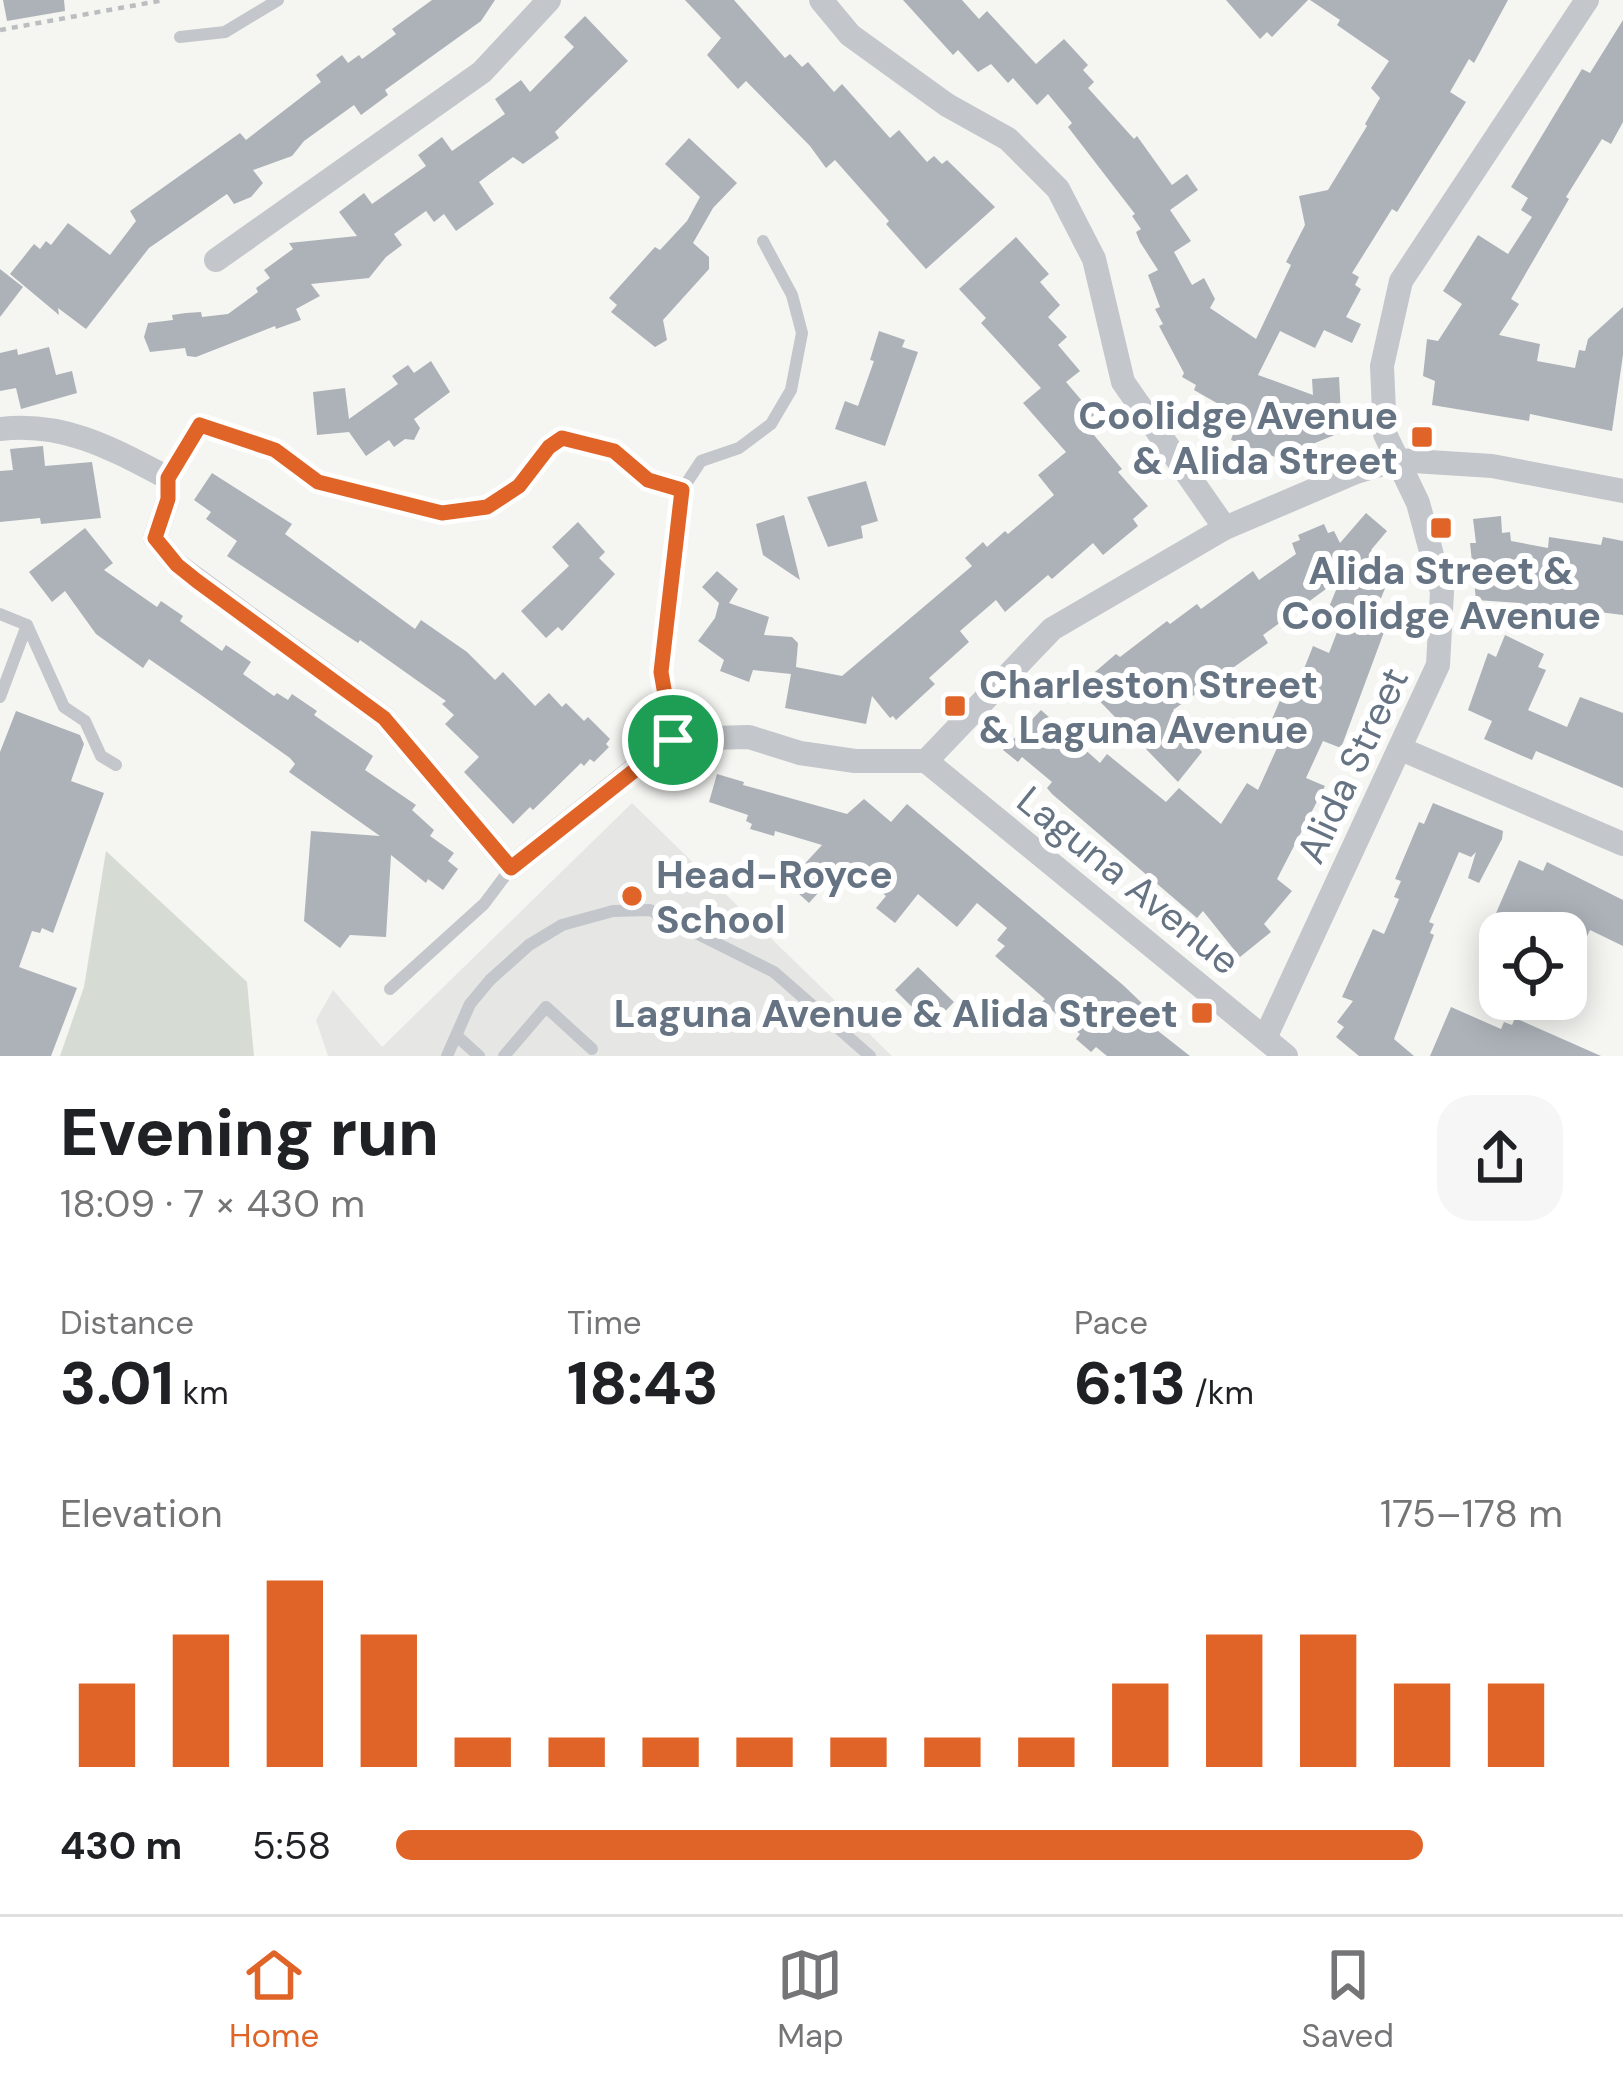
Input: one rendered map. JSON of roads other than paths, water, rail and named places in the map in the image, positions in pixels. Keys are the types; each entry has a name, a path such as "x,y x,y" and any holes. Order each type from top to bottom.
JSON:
{"street":[{"path":"216,260 482,72 549,0"},
{"path":"821,0 850,35 946,105 1008,140 1058,189 1094,260 1124,382 1225,528"},
{"name":"Alida Street","path":"1264,1038 1438,664 1442,592 1418,503 1385,434 1382,366 1401,281 1587,0"},
{"path":"0,429 45,427 94,439 168,478 168,499 155,538 177,565 384,718 511,868 673,740 749,737 800,753 855,761 926,761 1052,629 1225,528 1356,472 1397,460 1492,466 1623,491"},
{"path":"1401,749 1623,844"},
{"name":"Laguna Avenue","path":"926,761 1286,1056"}],"lane":[{"path":"180,37 225,32 278,0"},
{"path":"673,740 661,672 682,490 701,461 739,448 771,424 791,390 802,333 792,295 763,241"},
{"path":"168,478 200,425 275,450 318,482 442,513 487,507 519,486 549,447 562,438 614,451 648,480 682,490"},
{"path":"0,614 27,625 64,707 86,721 100,756 116,766"},
{"path":"0,697 27,625"},
{"path":"390,989 484,904 511,868"},
{"path":"447,1056 470,1004 529,946 562,925 613,911 650,910 774,972 870,1056"},
{"path":"503,1056 547,1007 592,1049"},
{"path":"458,1037 479,1056"}],"place":[{"name":"Coolidge Avenue & Alida Street","path":"1422,437"},
{"name":"Alida Street & Coolidge Avenue","path":"1441,528"},
{"name":"Charleston Street & Laguna Avenue","path":"955,706"},
{"name":"Head-Royce School","path":"632,896"},
{"name":"Laguna Avenue & Alida Street","path":"1202,1013"}]}
